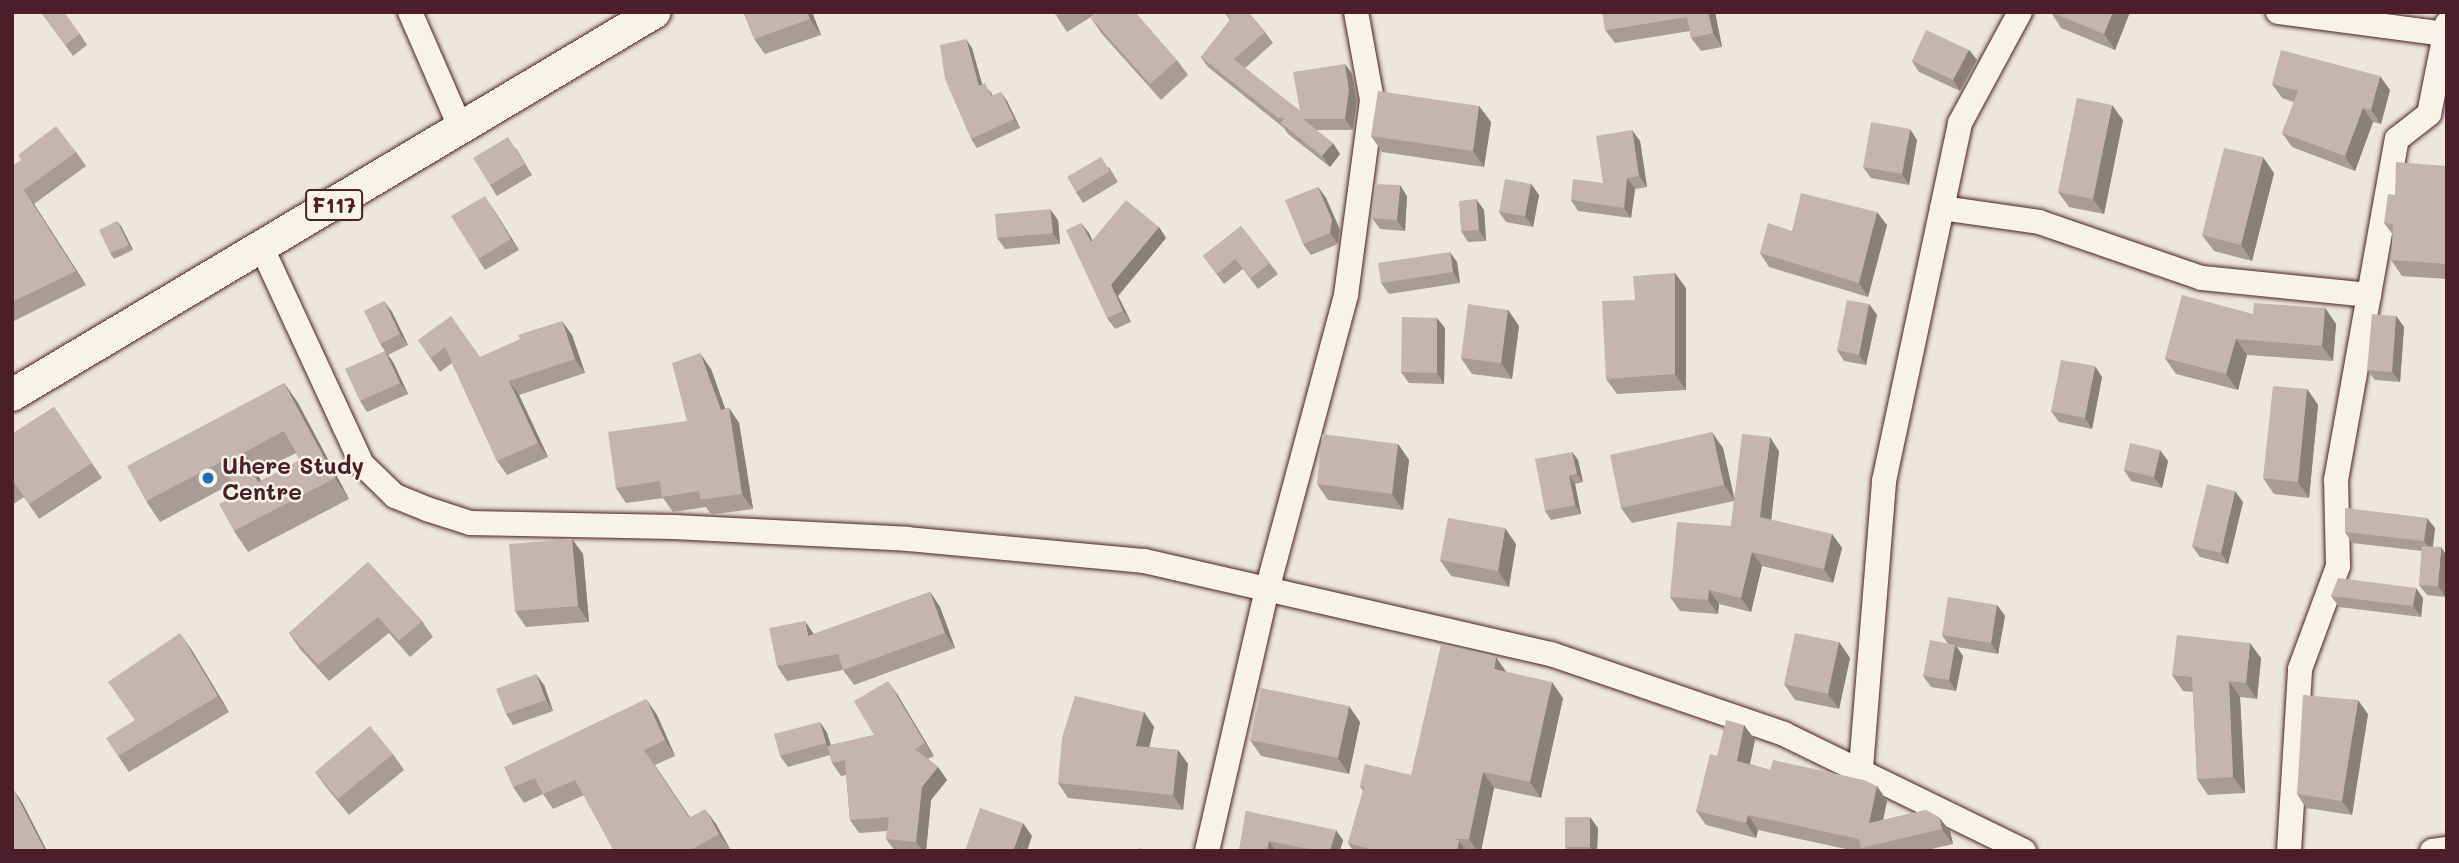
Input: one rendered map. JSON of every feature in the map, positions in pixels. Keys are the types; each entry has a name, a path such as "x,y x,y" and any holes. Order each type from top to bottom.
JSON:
{"main road":[{"name":"F117","path":"12,395 655,12"}],"street":[{"path":"410,12 461,129"},
{"path":"1207,851 1267,590 1346,295 1372,100 1356,12"},
{"path":"1861,768 1884,481 1960,123 2020,12"},
{"path":"2278,12 2446,29 2429,114 2397,139 2336,480 2338,566 2301,669 2289,851"},
{"path":"1942,208 2039,222 2203,278 2369,295"},
{"path":"262,248 362,464 395,496 427,509 470,523 674,527 907,539 1144,561 1551,654 1784,734 1861,768 2024,851"},
{"path":"2432,851 2447,849"}],"building":[{"path":"42,12 64,12 80,34 65,45"},
{"path":"743,12 807,12 810,19 754,39"},
{"path":"1098,12 1135,12 1177,60 1150,84 1091,18"},
{"path":"1225,12 1247,12 1265,32 1234,59 1300,111 1293,72 1345,64 1349,90 1345,119 1303,119 1333,143 1322,156 1281,123 1284,118 1278,118 1201,57 1231,19"},
{"path":"1602,12 1708,12 1713,33 1691,38 1687,17 1605,30"},
{"path":"2051,12 2113,12 2104,34"},
{"path":"1926,30 1969,50 1953,80 1912,61"},
{"path":"966,39 979,86 985,83 991,96 1001,92 1014,119 971,139 945,79 940,45"},
{"path":"2281,50 2380,76 2371,110 2363,108 2345,156 2282,133 2298,91 2272,84"},
{"path":"1378,91 1479,106 1473,151 1371,136"},
{"path":"2077,98 2112,105 2093,199 2058,192"},
{"path":"1871,122 1910,129 1902,174 1863,167"},
{"path":"56,126 76,152 24,190 76,271 12,302 12,166 21,160 18,155"},
{"path":"1632,130 1639,176 1627,178 1624,208 1571,200 1573,179 1603,183 1596,136"},
{"path":"508,137 525,164 490,185 473,158"},
{"path":"2224,148 2263,157 2241,245 2202,235"},
{"path":"1101,157 1110,171 1076,192 1067,177"},
{"path":"2396,162 2447,166 2447,264 2391,260 2393,224 2384,223 2388,194 2395,195"},
{"path":"1505,179 1531,184 1525,216 1499,212"},
{"path":"1375,184 1400,185 1397,220 1372,218"},
{"path":"1318,187 1332,220 1330,233 1303,244 1285,200"},
{"path":"1801,193 1877,212 1859,283 1760,253 1768,223 1792,231"},
{"path":"485,196 511,239 478,259 451,216"},
{"path":"1476,199 1479,230 1461,231 1459,201"},
{"path":"1126,200 1159,227 1111,285 1123,311 1107,318 1066,230 1081,223 1091,242"},
{"path":"1050,209 1053,233 997,238 995,214"},
{"path":"117,221 129,245 110,253 99,230"},
{"path":"1241,226 1270,263 1251,278 1235,259 1217,274 1203,256"},
{"path":"1450,252 1453,272 1381,283 1378,263"},
{"path":"1675,273 1675,374 1606,379 1602,301 1635,300 1633,276"},
{"path":"2182,295 2253,314 2254,303 2325,308 2322,346 2236,339 2226,374 2165,358"},
{"path":"1847,300 1869,304 1859,355 1837,350"},
{"path":"384,301 400,334 380,344 364,311"},
{"path":"1468,304 1508,310 1501,363 1461,358"},
{"path":"2372,314 2396,316 2392,372 2367,370"},
{"path":"451,316 480,357 520,339 518,335 562,321 575,359 509,381 538,443 497,461 445,347 431,358 418,340"},
{"path":"1402,317 1437,318 1437,373 1401,372"},
{"path":"385,351 400,383 360,401 345,369"},
{"path":"700,353 721,410 729,408 742,494 700,499 699,491 662,497 660,481 616,488 608,432 687,421 672,363"},
{"path":"2061,360 2095,366 2085,418 2051,411"},
{"path":"284,383 335,478 234,531 219,504 239,494 221,462 146,501 127,466","holes":["284,431 300,460 258,482 243,453"]},
{"path":"2273,386 2307,389 2298,482 2263,478"},
{"path":"54,407 92,463 29,504 14,482 12,483 12,434"},
{"path":"1712,432 1724,485 1621,508 1610,455"},
{"path":"1322,434 1398,444 1392,494 1317,484"},
{"path":"1742,434 1770,437 1760,517 1832,534 1824,569 1752,552 1741,598 1709,590 1708,600 1670,597 1677,522 1731,526"},
{"path":"2130,443 2160,450 2154,477 2124,470"},
{"path":"1572,452 1577,474 1569,475 1575,505 1545,511 1535,459"},
{"path":"2207,484 2235,491 2221,553 2192,546"},
{"path":"2345,508 2427,518 2424,541 2345,532"},
{"path":"1448,518 1505,528 1498,571 1440,560"},
{"path":"572,539 578,606 515,611 509,544"},
{"path":"2422,546 2441,547 2438,586 2419,585"},
{"path":"368,562 422,621 399,641 378,617 318,665 289,633"},
{"path":"2338,578 2416,588 2413,606 2331,596"},
{"path":"930,592 945,633 843,670 838,654 777,666 769,628 805,621 808,636"},
{"path":"1948,597 1997,605 1991,643 1942,635"},
{"path":"180,633 218,696 118,756 106,738 135,720 108,682"},
{"path":"1795,633 1839,642 1828,694 1784,684"},
{"path":"2177,635 2250,643 2246,683 2229,681 2233,777 2197,779 2192,677 2172,675"},
{"path":"1930,640 1955,645 1949,680 1923,676"},
{"path":"1441,645 1496,657 1494,669 1552,682 1530,782 1483,772 1469,839 1455,839 1459,841 1457,851 1378,851 1348,843 1364,787 1360,786 1365,764 1411,775"},
{"path":"536,674 546,700 506,714 496,689"},
{"path":"888,681 925,743 915,749 938,767 922,787 916,842 886,839 889,817 850,820 845,760 832,763 828,746 874,735 854,701"},
{"path":"1261,688 1349,706 1338,758 1250,740"},
{"path":"2303,695 2358,700 2342,801 2297,794"},
{"path":"1075,696 1144,712 1136,746 1178,750 1173,795 1058,783 1062,738"},
{"path":"646,699 665,740 644,750 689,818 705,809 719,834 689,851 614,851 575,780 543,794 535,778 513,787 504,767"},
{"path":"1726,720 1744,725 1737,761 1770,770 1773,760 1864,780 1877,786 1869,823 1926,810 1939,817 1942,829 1861,848 1859,839 1748,815 1746,823 1696,811 1710,754 1717,756"},
{"path":"820,722 826,743 780,756 774,734"},
{"path":"370,726 393,754 338,799 315,772"},
{"path":"13,789 45,851 12,851"},
{"path":"980,808 1023,823 1013,851 965,851"},
{"path":"1246,811 1336,830 1330,851 1269,841 1267,851 1239,851"},
{"path":"1565,817 1590,817 1590,847 1565,847"}],"place":[{"name":"Uhere Study Centre","path":"208,478"}]}
